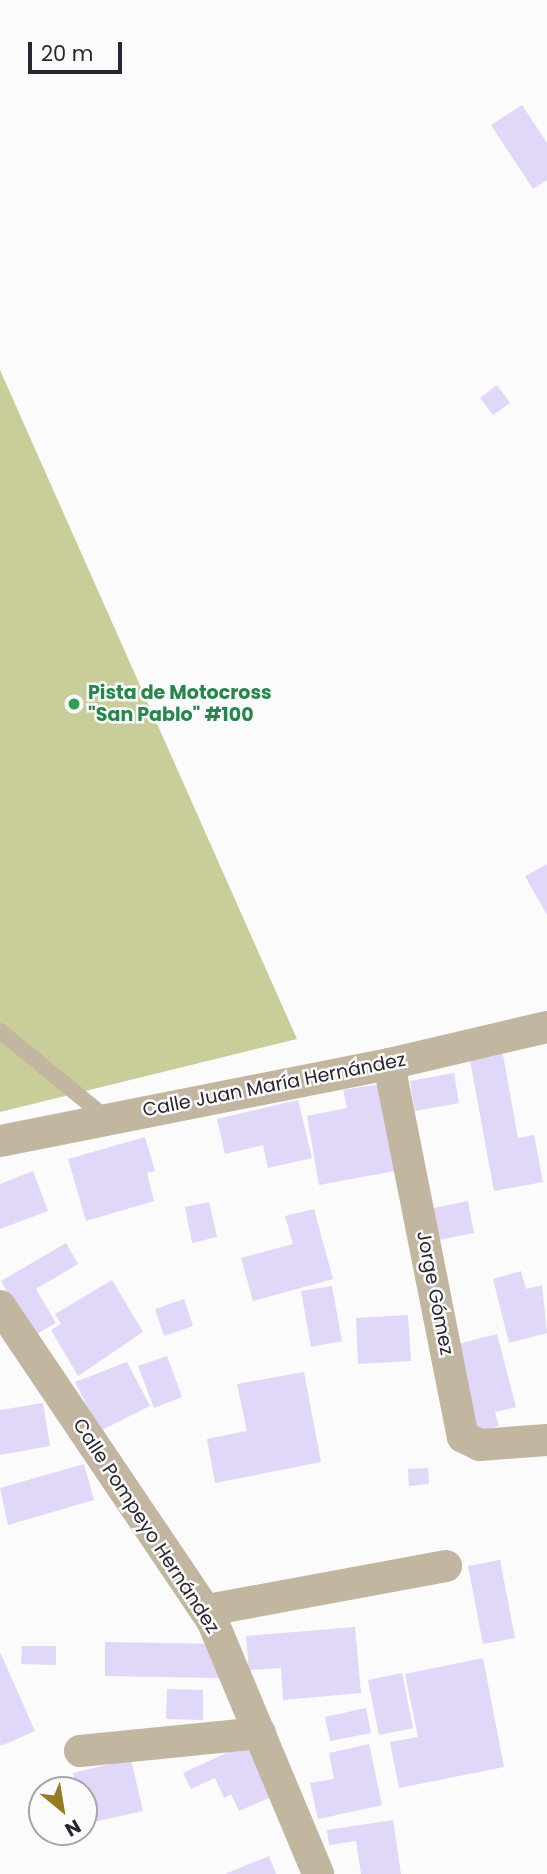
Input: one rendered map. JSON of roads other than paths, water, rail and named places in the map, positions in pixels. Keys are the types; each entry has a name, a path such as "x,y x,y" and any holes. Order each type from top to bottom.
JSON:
{"street":[{"name":"Calle Juan María Hernández","path":"0,1141 105,1117 389,1064 547,1027"},
{"name":"Jorge Gómez","path":"389,1064 463,1437 480,1446 547,1440"},
{"name":"Calle Pompeyo Hernández","path":"0,1306 212,1620 318,1874"},
{"path":"212,1620 219,1608 446,1566"},
{"path":"80,1751 260,1733"}],"lane":[{"path":"0,1031 105,1117"}],"place":[{"name":"Pista de Motocross \"San Pablo\" #100","path":"74,704"}]}
